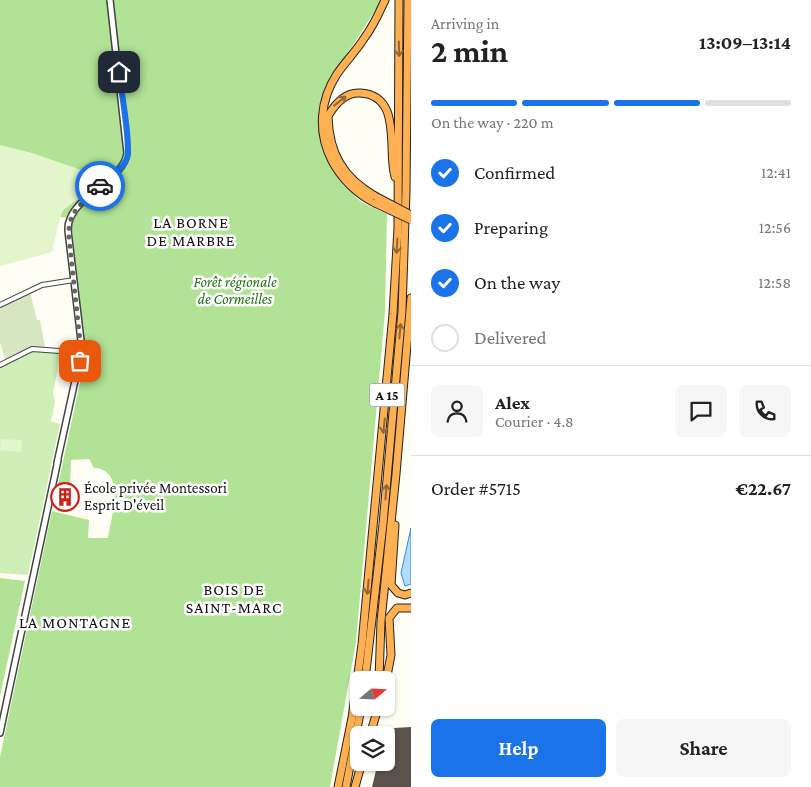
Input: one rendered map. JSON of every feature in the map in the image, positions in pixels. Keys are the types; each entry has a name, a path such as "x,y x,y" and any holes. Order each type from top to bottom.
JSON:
{"highway":[{"path":"384,0 377,19 337,74 326,96 322,116 325,144 335,166 361,196 411,215"},
{"name":"A 15","path":"338,787 352,718 368,586 393,314 398,228 399,0"},
{"path":"409,0 411,9"},
{"name":"A 15","path":"366,671 383,524 402,311 409,0"},
{"path":"397,184 393,170 389,115 384,104 365,93 355,93 340,100 328,116 331,147 345,172 375,200 411,220"},
{"path":"379,671 381,621 407,358 411,298"},
{"path":"407,358 411,329"},
{"path":"396,474 391,584 395,592 402,595 411,593"},
{"path":"388,671 391,655 389,618 397,608 411,608"},
{"path":"346,787 360,716"},
{"path":"355,787 359,771"}],"street":[{"path":"0,733 28,600 33,588 34,571 54,472 78,367 80,336 69,238 69,222 74,211 125,162 127,143 110,0"},
{"path":"0,305 42,285 74,280"},
{"path":"0,365 32,349 78,352"}],"green space":[{"name":"Forêt régionale de Cormeilles","path":"0,0 382,0 338,68 321,104 329,159 343,185 361,202 387,214 385,311 356,642 330,787 0,787 0,757 52,511 89,520 88,538 108,538 114,507 114,485 111,477 104,471 94,468 89,459 71,460 70,488 58,485 84,364 88,358 98,354 97,351 89,350 83,345 71,218 60,217 63,210 79,198 0,191"},
{"path":"0,145 32,153 87,172 79,198 62,210 52,252 0,266"},
{"path":"30,293 37,320 40,320 45,347 29,349 5,360 0,342 0,307"},
{"path":"32,351 61,352 53,393 55,402 51,421 60,424 28,575 0,573 0,366"},
{"path":"1,439 22,440 21,452 0,450"},
{"path":"0,578 25,581 0,696"}],"water":[{"path":"411,528 411,584 405,586 401,573"}],"building":[{"path":"411,727 411,787 372,787 376,771 395,771 395,728"}],"way so far":[{"path":"80,361 84,353 80,341 79,318 68,232 69,222 74,211 100,186"}],"place":[{"name":"École privée Montessori Esprit D'éveil","path":"65,497"}],"district":[{"name":"LA BORNE DE MARBRE","path":"191,231"},
{"name":"BOIS DE SAINT-MARC","path":"234,598"},
{"name":"LA MONTAGNE","path":"75,622"}],"route":[{"path":"100,186 123,165 128,153 119,72"}]}
